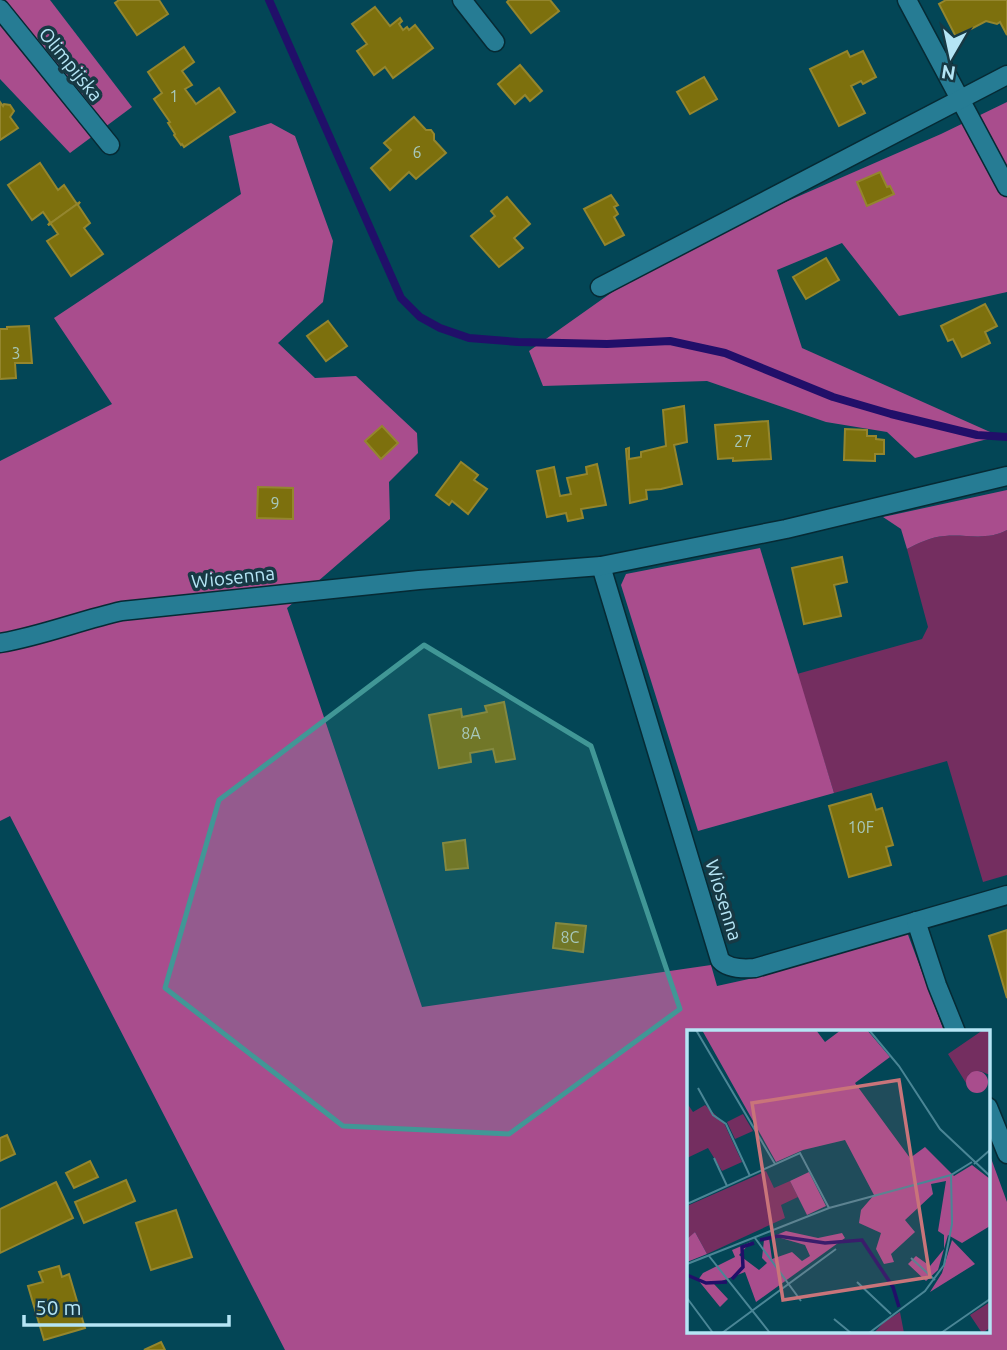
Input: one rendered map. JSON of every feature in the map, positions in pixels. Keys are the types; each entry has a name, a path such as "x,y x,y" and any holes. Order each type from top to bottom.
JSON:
{"street":[{"path":"462,0 495,42"},
{"path":"907,0 1007,187"},
{"name":"Olimpijska","path":"0,9 110,145"},
{"path":"600,288 1007,75"},
{"name":"Wiosenna","path":"0,643 27,639 90,618 122,611 405,582 601,566 786,529 1007,475"},
{"name":"Wiosenna","path":"601,566 723,963 737,968 755,968 1007,895"},
{"path":"916,921 937,985 957,1030"},
{"path":"990,1112 1007,1154"}],"highlighted area":[{"path":"424,645 591,746 680,1009 509,1134 343,1126 165,988 219,800"}],"shaded area":[{"path":"0,0 50,0 132,107 70,153 0,79"},
{"path":"1007,102 1007,292 899,316 842,243 777,270 802,348 999,436 915,458 887,432 826,422 707,381 543,386 529,351 618,288 701,239 941,134"},
{"path":"271,123 295,136 333,241 323,302 278,343 315,378 356,376 417,433 418,453 389,482 390,519 287,608 422,1007 711,965 717,986 758,977 907,932 944,1030 687,1030 687,1332 990,1332 990,1155 1007,1202 1007,1350 285,1350 10,816 0,821 0,461 112,404 54,318 241,194 229,136"},
{"path":"1007,490 1007,530 992,535 940,537 907,549 901,529 883,517"},
{"path":"1007,530 1007,875 983,882 947,761 834,793 797,674 922,639 928,627 907,549 940,537 984,536"},
{"path":"760,548 834,793 698,831 621,585 626,574"}],"building":[{"path":"119,0 159,0 168,14 137,35 115,3"},
{"path":"550,0 559,11 531,33 507,2"},
{"path":"946,0 1007,0 1007,35 1000,22 997,24 986,21 956,37 939,4"},
{"path":"375,7 390,26 400,18 402,21 399,24 403,30 407,27 409,30 415,25 433,48 393,78 385,67 374,75 357,51 367,44 352,24"},
{"path":"184,47 194,62 182,71 192,85 185,89 196,104 219,88 235,112 184,147 174,135 168,123 170,122 154,99 162,93 148,72"},
{"path":"847,51 850,57 863,51 876,77 863,84 861,81 851,86 865,113 839,126 810,69"},
{"path":"520,65 542,91 530,101 525,95 515,104 498,84"},
{"path":"704,77 717,99 690,114 677,92"},
{"path":"0,102 3,106 10,105 14,111 10,117 18,128 0,140"},
{"path":"414,117 426,130 431,130 434,140 446,153 416,179 409,172 390,190 371,168 391,150 384,143"},
{"path":"40,163 58,190 64,185 77,204 80,202 48,225 50,222 43,212 32,220 8,185"},
{"path":"880,172 887,187 890,186 894,194 867,206 857,182"},
{"path":"611,195 618,205 614,207 618,214 614,217 624,235 605,245 584,209"},
{"path":"507,197 530,224 514,238 523,248 499,267 471,236 495,216 491,211"},
{"path":"80,202 78,205 90,223 84,228 103,254 71,276 47,241 58,234 51,224 48,225"},
{"path":"826,258 839,280 806,299 793,277"},
{"path":"985,304 997,326 985,332 990,343 962,357 953,339 948,341 941,326"},
{"path":"328,321 347,346 326,361 307,336"},
{"path":"29,326 32,363 15,363 16,378 0,379 0,329"},
{"path":"684,406 687,442 674,445 682,484 646,490 647,499 630,503 626,449 629,448 629,459 641,457 641,452 666,446 663,410"},
{"path":"768,421 771,459 718,459 715,425"},
{"path":"382,426 398,443 381,459 365,441"},
{"path":"845,429 867,430 867,436 884,440 884,454 875,454 875,461 844,460"},
{"path":"461,462 478,475 474,480 487,489 468,514 452,501 449,505 436,495"},
{"path":"597,464 606,505 581,509 583,518 568,521 566,513 547,517 537,471 554,467 560,496 571,494 567,478 587,474 586,467"},
{"path":"258,487 293,488 293,519 257,518"},
{"path":"842,557 847,582 834,585 841,616 804,624 792,568"},
{"path":"504,702 515,759 496,762 493,749 470,753 471,762 439,768 429,715 461,709 462,717 487,712 485,706"},
{"path":"871,794 876,810 882,808 893,845 886,847 891,865 849,877 829,806"},
{"path":"465,840 468,868 446,870 443,843"},
{"path":"556,923 586,926 583,952 553,948"},
{"path":"1007,930 1007,998 989,936"},
{"path":"7,1135 15,1154 0,1161 0,1138"},
{"path":"90,1161 98,1177 74,1188 66,1173"},
{"path":"126,1180 135,1201 84,1223 75,1202"},
{"path":"56,1182 73,1218 0,1253 0,1209"},
{"path":"176,1210 192,1257 151,1270 136,1223"},
{"path":"59,1266 62,1277 69,1274 85,1328 44,1340 28,1286 43,1282 39,1272"},
{"path":"161,1342 165,1350 144,1350"}],"waterway":[{"path":"269,0 401,298 420,317 440,328 469,338 607,344 670,341 725,353 833,397 891,414 977,435 1007,437"}]}
